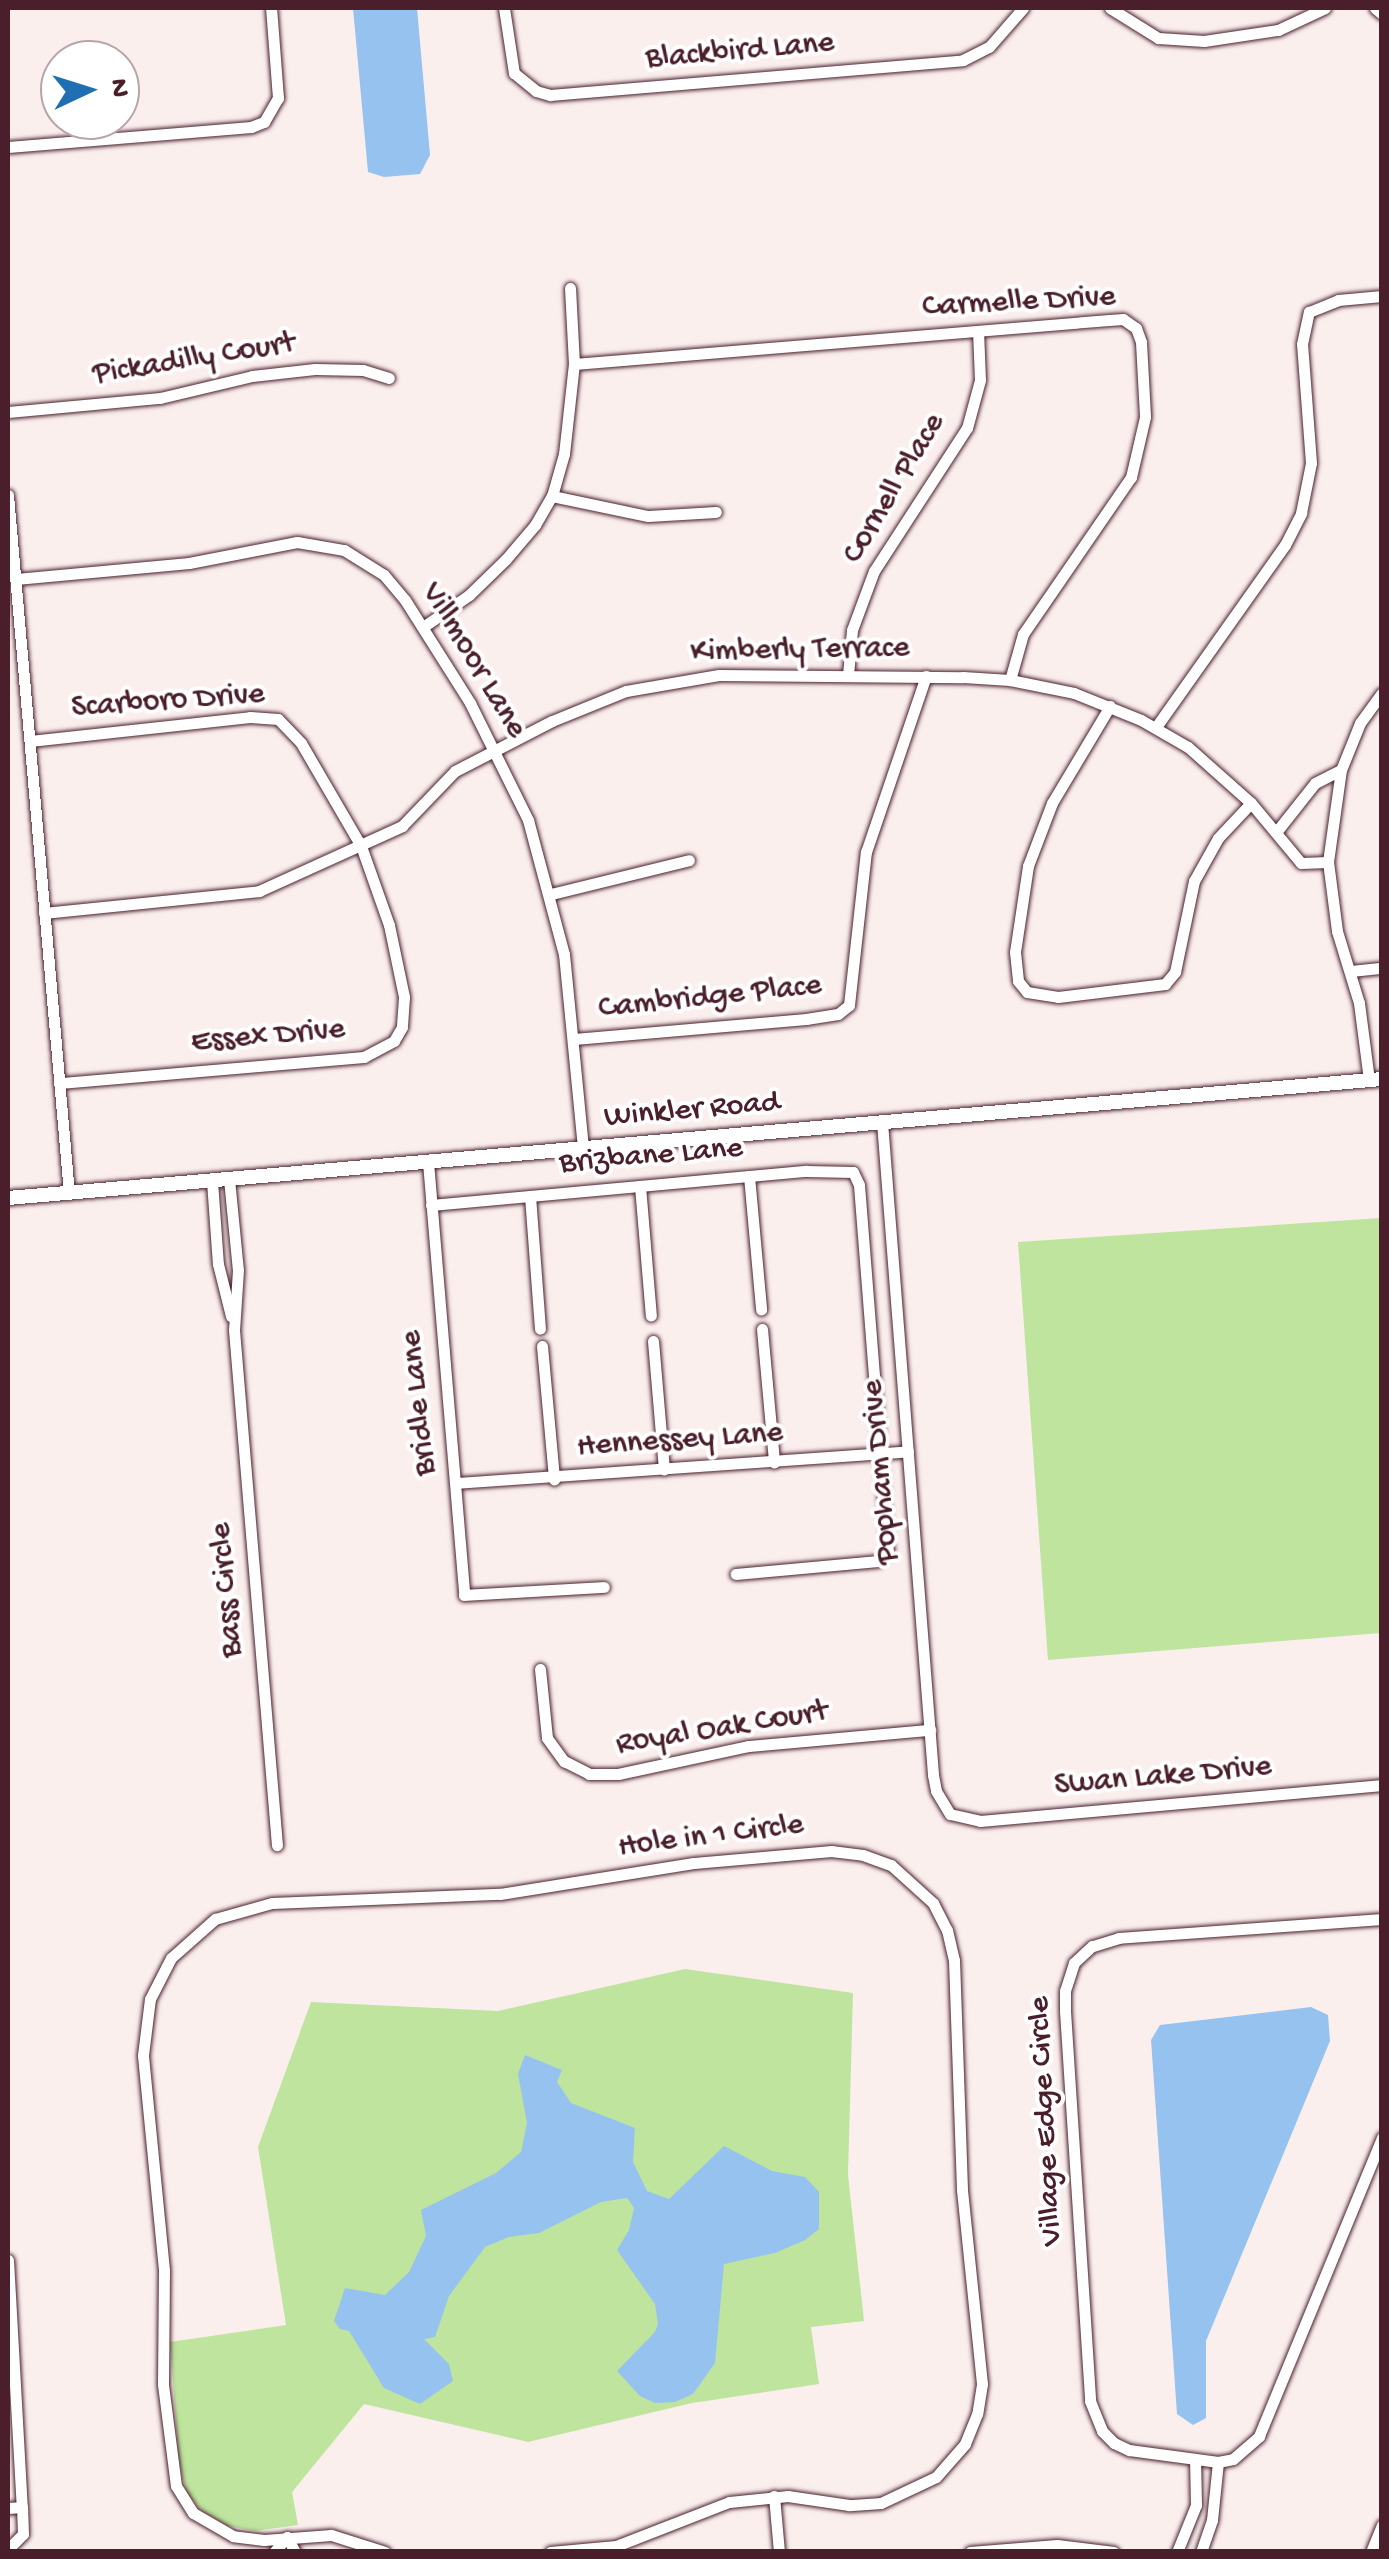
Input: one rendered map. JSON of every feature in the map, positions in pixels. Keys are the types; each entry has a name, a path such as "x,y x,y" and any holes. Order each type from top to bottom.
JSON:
{"street":[{"path":"8,147 251,127 264,122 278,98 271,8"},
{"name":"Blackbird Lane","path":"504,8 514,73 536,92 550,95 963,60 990,47 1023,8"},
{"path":"1110,8 1143,32 1173,41 1262,34 1325,8"},
{"path":"1375,8 1382,14"},
{"path":"424,627 454,608 506,559 535,525 552,496 564,454 574,364 570,288"},
{"path":"1156,727 1285,546 1302,513 1312,463 1302,344 1309,312 1338,300 1381,296"},
{"name":"Carmelle Drive","path":"574,364 1122,319 1136,328 1141,342 1146,418 1131,478 1023,634 1010,680"},
{"name":"Cornell Place","path":"848,675 852,630 874,571 967,428 980,380 978,331"},
{"name":"Pickadilly Court","path":"8,412 160,398 252,376 315,368 363,370 389,378"},
{"path":"8,495 69,1193"},
{"path":"552,496 612,512 648,516 716,512"},
{"name":"Villmoor Lane","path":"16,579 189,564 266,545 313,543 344,550 373,566 396,588 424,627 496,749 528,820 551,894 564,954 583,1148"},
{"name":"Kimberly Terrace","path":"44,913 259,891 361,846 414,817 443,781 496,749 596,702 654,684 719,676 1010,680 1074,693 1156,727 1221,772 1277,830 1301,863 1328,862"},
{"name":"Cambridge Place","path":"574,1038 806,1019 838,1014 849,1005 866,852 926,676"},
{"path":"1375,1080 1351,970 1337,931 1328,862 1341,770 1360,724 1382,693"},
{"path":"1110,706 1052,803 1028,866 1015,952 1018,982 1028,992 1058,997 1166,984 1176,972 1184,912 1194,881 1218,838 1251,802"},
{"name":"Scarboro Drive","path":"30,740 250,717 278,719 301,743 361,846"},
{"path":"1277,830 1315,783 1341,770"},
{"name":"Essex Drive","path":"59,1083 364,1056 394,1041 402,1028 404,998 390,925 361,846"},
{"path":"551,894 689,860"},
{"path":"1351,970 1382,968"},
{"name":"Winkler Road","path":"8,1198 1375,1080"},
{"name":"Popham Drive","path":"882,1122 930,1730 936,1791 950,1814"},
{"name":"Bridle Lane","path":"428,1162 464,1595 604,1587"},
{"name":"Brizbane Lane","path":"431,1205 749,1176 853,1172 860,1192 880,1453"},
{"path":"749,1176 761,1308"},
{"name":"Bass Circle","path":"230,1179 238,1270 234,1330 277,1845"},
{"name":"Bass Circle","path":"212,1180 218,1264 234,1330"},
{"path":"640,1186 651,1316"},
{"path":"530,1196 540,1329"},
{"path":"762,1329 774,1462"},
{"path":"653,1340 664,1470"},
{"path":"542,1346 554,1479"},
{"name":"Hennessey Lane","path":"456,1483 908,1451"},
{"path":"736,1574 878,1562 888,1552 880,1453"},
{"name":"Royal Oak Court","path":"540,1669 548,1738 564,1762 590,1774 618,1774 750,1746 930,1730"},
{"name":"Swan Lake Drive","path":"950,1814 980,1821 1382,1785"},
{"name":"Hole in 1 Circle","path":"385,2552 330,2535 248,2539 218,2530 183,2500 172,2472 164,2384 164,2270 144,2055 150,1999 171,1958 215,1919 272,1903 500,1894 694,1863 848,1852 891,1865 923,1890 952,1945 960,2051 962,2190 981,2368 980,2400 972,2429 950,2464 910,2493 866,2505 774,2496 714,2506 616,2546 550,2552"},
{"name":"Village Edge Circle","path":"1218,2462 1128,2450 1114,2443 1094,2417 1065,2011 1068,1976 1074,1963 1092,1946 1119,1938 1382,1919"},
{"path":"1201,2552 1214,2507 1218,2462 1233,2459 1247,2449 1269,2416 1382,2137"},
{"path":"8,2260 23,2534 8,2550"},
{"path":"1177,2552 1196,2505 1196,2459"},
{"path":"774,2496 779,2552"},
{"path":"1196,2505 1214,2507"},
{"path":"8,2508 22,2507"},
{"path":"1371,2552 1382,2526"},
{"path":"274,2552 286,2537 295,2552"},
{"path":"970,2552 1074,2545 1114,2552"}],"green space":[{"path":"1381,1218 1381,1633 1048,1660 1018,1242"},
{"path":"685,1969 853,1993 848,2175 864,2321 811,2327 819,2384 692,2403 528,2442 364,2404 292,2492 298,2525 255,2531 228,2526 202,2511 187,2493 179,2463 170,2342 286,2325 258,2147 311,2002 498,2011"}],"water":[{"path":"353,8 417,8 430,155 420,174 384,177 368,172"},
{"path":"1311,2007 1328,2015 1330,2041 1206,2341 1206,2418 1193,2425 1177,2414 1151,2040 1160,2025"},
{"path":"525,2055 562,2070 557,2082 571,2103 635,2128 633,2162 647,2191 669,2199 724,2146 772,2171 805,2177 819,2192 819,2229 805,2240 775,2253 724,2264 715,2363 693,2394 675,2402 655,2403 640,2396 617,2371 658,2324 655,2304 617,2250 629,2230 634,2208 627,2198 601,2202 539,2233 509,2237 485,2247 449,2296 435,2337 424,2339 449,2364 453,2381 420,2404 384,2388 349,2331 340,2329 334,2321 345,2288 385,2295 409,2272 426,2236 421,2210 496,2173 521,2152 527,2123 518,2074"}]}
